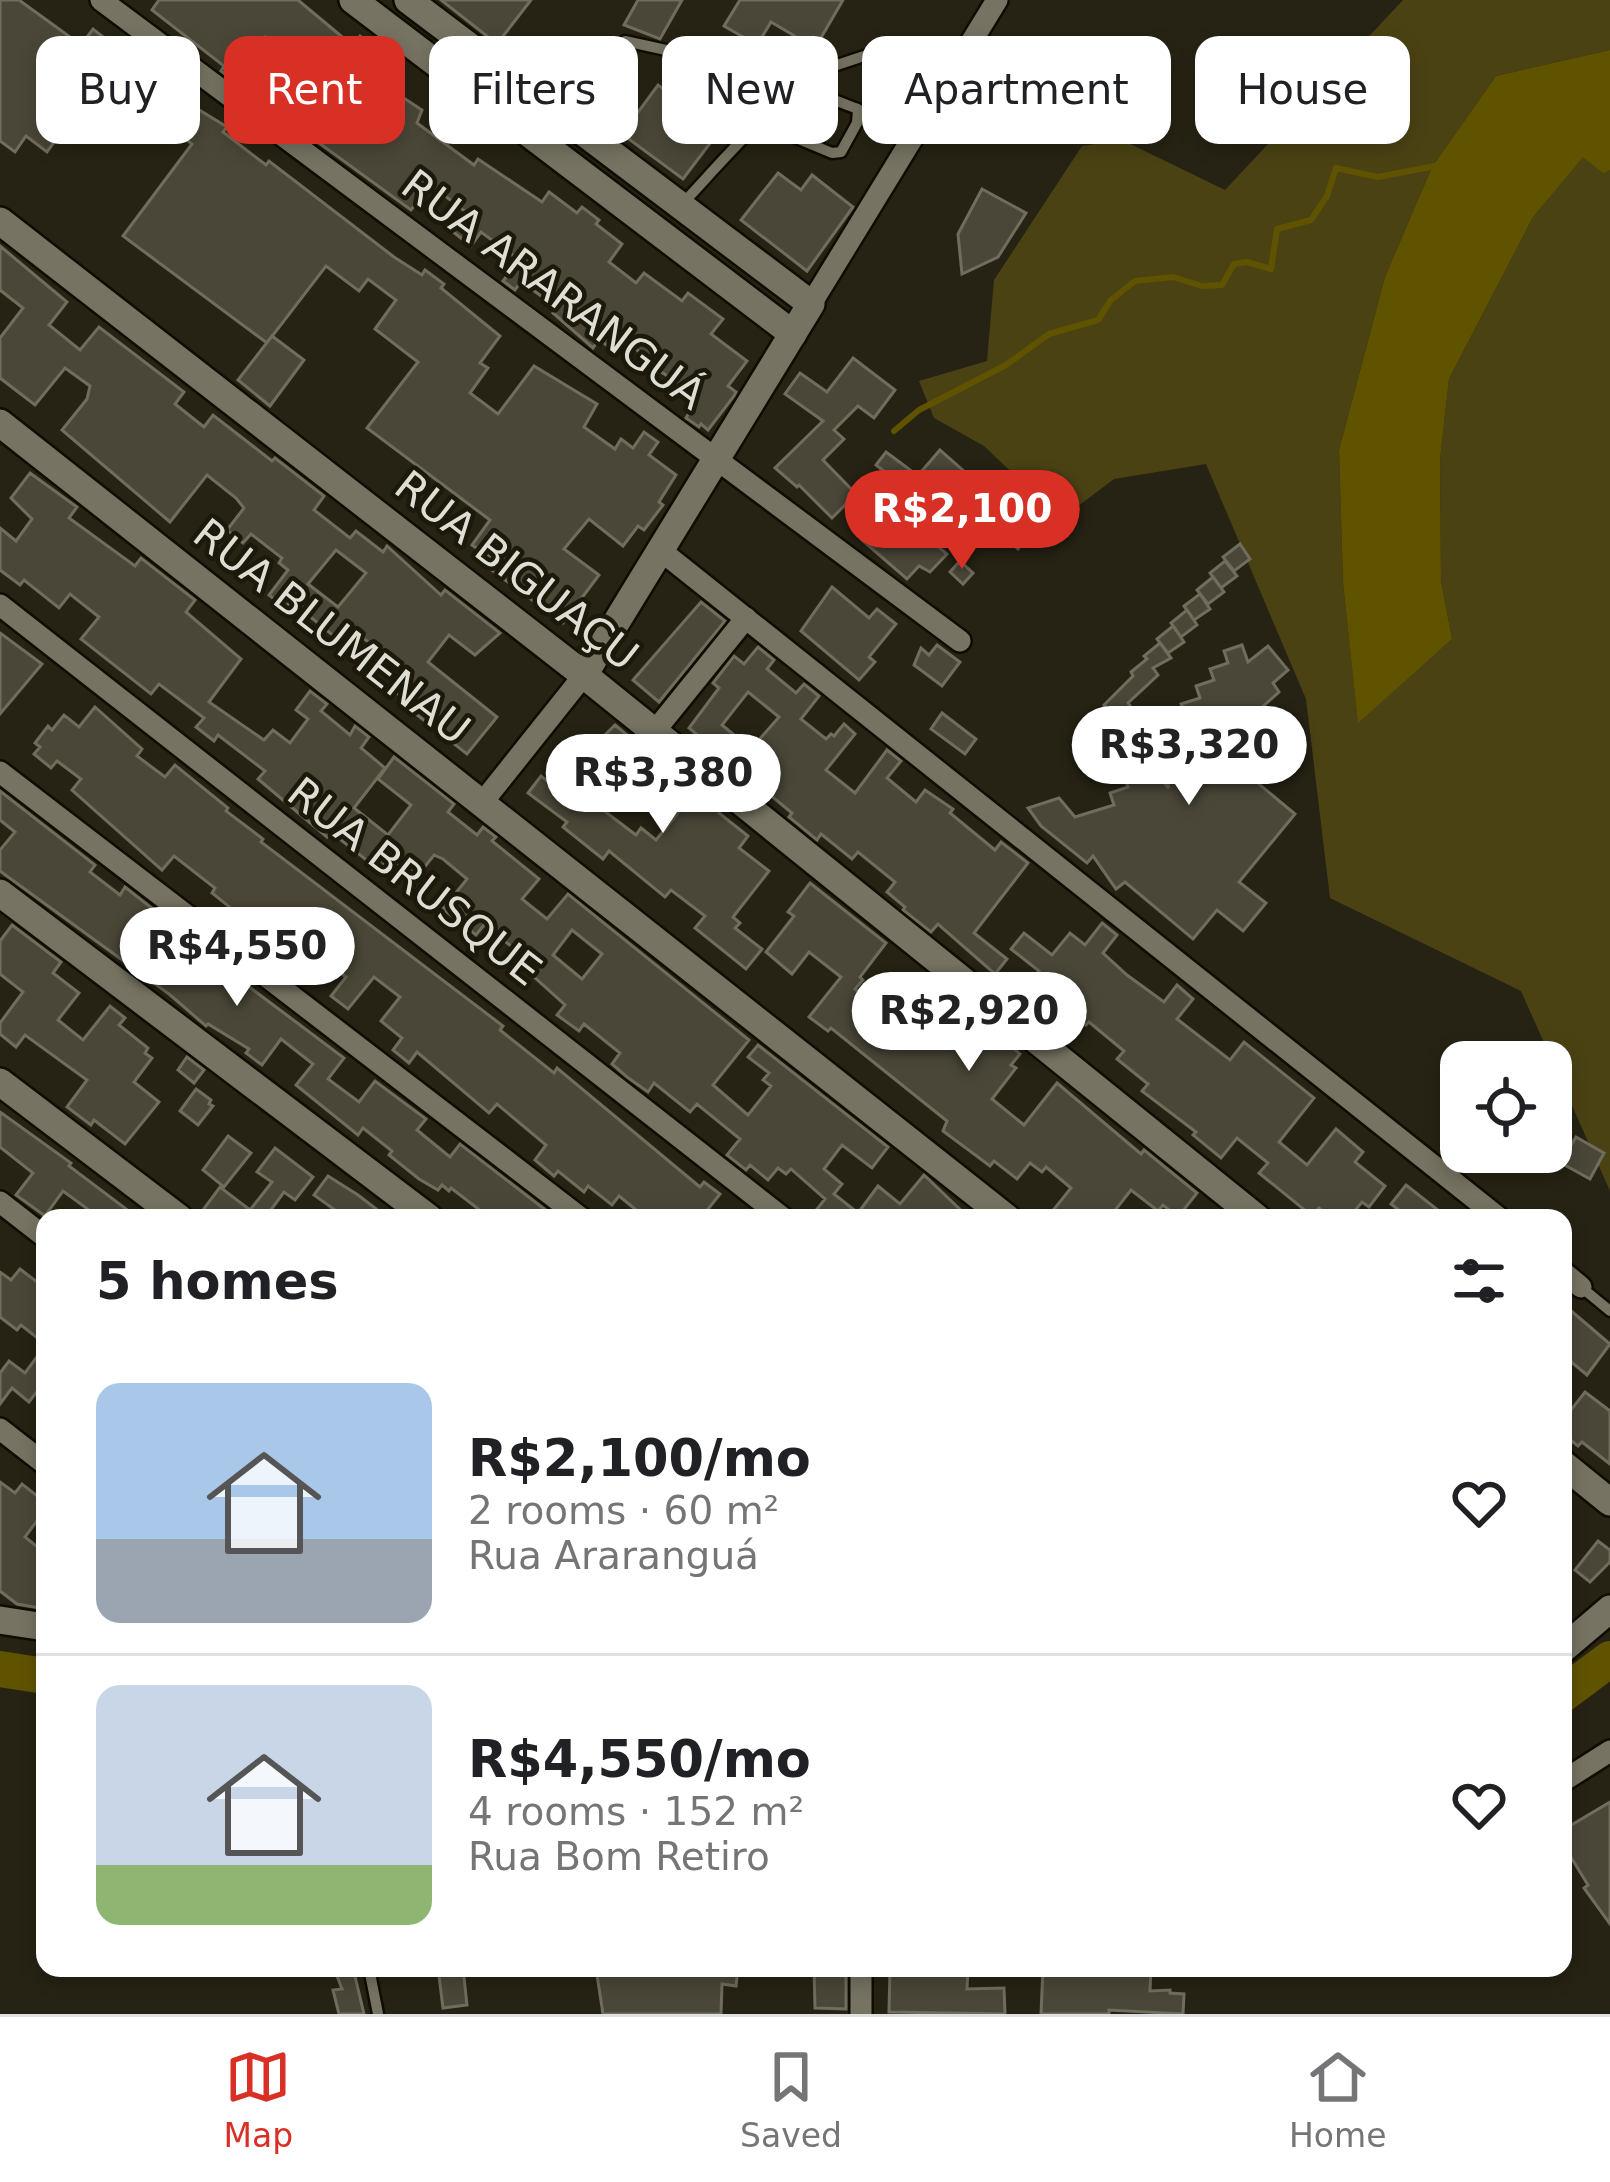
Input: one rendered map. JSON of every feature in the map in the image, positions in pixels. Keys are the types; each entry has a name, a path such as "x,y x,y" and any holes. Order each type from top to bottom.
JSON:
{"street":[{"name":"RUA ARARANGUÁ","path":"101,0 960,641"},
{"path":"353,0 793,334"},
{"path":"409,0 457,36"},
{"path":"975,36 997,0"},
{"path":"600,144 811,304"},
{"path":"482,803 584,675 909,144"},
{"name":"RUA BIGUAÇU","path":"0,220 584,675 1246,1209"},
{"name":"RUA BLUMENAU","path":"0,423 995,1209"},
{"path":"660,550 1482,1209"},
{"name":"RUA BRUSQUE","path":"0,605 772,1209"},
{"path":"654,732 746,618"},
{"path":"0,772 569,1209"},
{"path":"0,893 417,1209"},
{"path":"0,1082 167,1209"},
{"path":"0,1202 36,1230"},
{"path":"1572,1280 1581,1287"},
{"path":"0,1430 36,1457"},
{"path":"1572,1471 1610,1502"},
{"path":"1572,1641 1610,1609"},
{"path":"0,1620 36,1626"},
{"path":"1572,1775 1610,1751"},
{"path":"861,1977 861,2014"}],"lane":[{"path":"638,44 715,59 824,69 862,57"},
{"path":"798,93 858,110 857,123 841,152 832,153 760,123 785,98 798,93"},
{"path":"680,206 740,144"},
{"path":"1581,1287 1610,1311"},
{"path":"371,1977 378,2014"}],"shaded area":[{"path":"1403,0 1610,0 1610,50 1496,76 1432,167 1385,277 1339,450 1343,583 1358,721 1452,639 1441,581 1440,459 1449,379 1533,217 1583,156 1603,172 1610,170 1610,1191 1572,1106 1572,1041 1543,1041 1521,991 1330,898 1306,699 1206,464 1114,479 1061,519 984,446 934,418 919,381 987,361 994,280 1082,146 1130,144 1225,190 1268,144 1410,144 1410,36 1369,36"},
{"path":"1610,50 1610,170 1603,173 1583,157 1533,217 1449,379 1440,459 1441,581 1452,639 1358,723 1343,583 1339,450 1385,277 1432,167 1496,76"}],"building":[{"path":"0,0 19,0 69,36 36,36 36,144 26,136 15,152 0,141"},
{"path":"159,0 298,0 341,36 224,36 224,66 200,47 200,36 185,36 152,10"},
{"path":"441,0 531,0 503,36 487,36"},
{"path":"638,0 682,0 660,39 624,25"},
{"path":"740,0 843,0 822,36 795,36 771,22 762,36 741,36 724,26"},
{"path":"658,85 662,88 662,144 709,144 683,179 636,144 638,112"},
{"path":"405,99 422,110 417,123 429,132 429,144 446,144 474,165 478,159 542,202 549,192 577,213 582,207 622,244 609,262 636,283 644,273 682,301 688,293 723,319 711,334 747,361 728,386 736,392 734,396 708,430 699,427 686,418 697,398 663,373 646,369 642,354 618,336 610,348 599,339 593,348 553,313 557,308 525,284 515,290 503,281 519,260 481,232 471,246 452,231 466,212 431,185 411,210 320,144 405,144"},
{"path":"200,110 224,125 224,144 239,144 266,165 269,161 394,257 444,284 441,288 500,336 480,363 488,368 470,393 498,414 534,366 597,404 584,427 615,449 621,439 633,448 644,432 658,442 649,455 676,475 659,502 663,505 644,530 638,526 623,546 589,519 564,549 599,575 563,623 485,565 490,557 472,545 490,520 367,428 418,362 375,329 396,300 368,279 359,291 326,266 267,343 123,236 192,144 200,144"},
{"path":"778,173 801,190 812,175 853,207 807,271 741,220"},
{"path":"982,189 1026,213 998,257 962,274 958,234"},
{"path":"0,246 67,302 49,325 80,350 99,327 184,392 175,404 204,427 213,415 272,461 275,458 324,496 314,510 350,538 356,531 383,552 387,546 441,595 445,590 500,633 475,655 449,635 428,662 497,717 467,754 403,704 406,700 390,688 402,669 357,633 346,646 291,601 285,608 269,595 288,570 279,563 282,558 251,534 243,543 227,530 244,508 236,498 207,475 170,522 62,430 87,399 90,386 65,368 35,405 0,378 0,338 23,308 0,290","holes":["336,550 366,573 338,607 308,584"]},
{"path":"272,336 304,360 270,406 238,380"},
{"path":"853,358 895,390 874,418 858,406 834,430 844,439 823,460 856,494 832,518 775,468 823,421 785,394 800,373 827,392"},
{"path":"940,450 967,474 947,497 920,473"},
{"path":"886,452 913,472 903,486 876,465"},
{"path":"30,473 77,507 69,518 135,566 141,558 195,600 186,612 241,659 209,702 264,740 273,730 290,743 308,719 296,710 310,691 327,704 321,711 350,735 355,726 369,737 361,748 385,768 354,808 388,835 411,805 378,779 394,757 454,804 448,812 477,835 483,827 496,837 492,841 539,879 522,899 547,919 568,894 749,1040 713,1085 748,1115 771,1086 763,1080 769,1073 748,1057 758,1045 888,1147 872,1168 842,1145 824,1169 842,1184 834,1194 853,1209 817,1209 825,1199 791,1169 786,1174 778,1168 768,1180 750,1165 746,1170 727,1155 740,1139 697,1104 690,1112 654,1083 648,1092 627,1077 612,1064 620,1053 584,1024 579,1031 557,1015 565,1005 511,956 516,950 484,925 476,935 443,909 467,879 443,859 434,855 416,878 389,857 379,870 331,832 327,837 258,779 265,771 218,735 214,741 196,727 204,718 159,684 151,694 81,639 99,617 70,594 59,608 24,580 20,585 0,570 0,528 16,541 32,519 11,498","holes":["572,930 602,954 582,979 553,955"]},
{"path":"1012,495 1042,522 1018,549 988,522"},
{"path":"893,505 914,524 929,507 950,526 934,543 947,554 930,572 919,566 907,579 862,540"},
{"path":"1240,544 1250,559 1234,571 1223,557"},
{"path":"960,561 973,573 963,584 950,572"},
{"path":"1225,561 1237,576 1221,588 1210,573"},
{"path":"1213,577 1224,592 1208,604 1197,590"},
{"path":"832,587 869,618 877,609 896,624 869,657 875,662 859,680 801,631"},
{"path":"1200,594 1210,609 1194,620 1184,606"},
{"path":"701,602 725,621 659,702 633,680"},
{"path":"1187,610 1197,625 1181,637 1171,623"},
{"path":"1173,626 1184,642 1168,653 1157,639"},
{"path":"0,633 42,664 0,714"},
{"path":"1160,643 1171,658 1153,668 1158,675 1115,719 1104,705"},
{"path":"937,645 960,662 942,686 914,665 921,648 929,655"},
{"path":"1242,645 1248,662 1268,646 1288,670 1273,683 1279,692 1260,709 1263,714 1224,755 1295,814 1239,882 1266,903 1243,931 1217,910 1193,939 1125,882 1116,889 1093,856 1087,863 1041,826 1028,808 1059,798 1075,817 1114,805 1110,793 1128,787 1124,775 1149,767 1169,788 1153,740 1171,734 1167,722 1185,716 1181,704 1200,698 1196,686 1214,680 1210,669 1228,663 1224,651"},
{"path":"758,647 774,660 767,669 796,693 804,684 819,696 801,719 826,739 844,724 855,734 826,770 855,793 887,750 901,761 887,778 916,802 925,790 953,809 950,813 995,850 1001,842 1028,863 974,933 1007,959 995,974 938,924 931,932 903,910 887,892 895,882 858,852 852,859 821,834 817,840 789,817 792,813 689,728 719,688 713,683 734,656 744,664","holes":["748,692 779,717 751,749 722,725"]},
{"path":"95,707 142,749 137,756 165,777 175,765 261,842 503,1026 500,1030 554,1073 557,1068 700,1187 704,1182 720,1194 708,1209 635,1209 619,1196 612,1205 588,1186 584,1192 558,1171 554,1176 535,1160 546,1145 497,1104 489,1113 417,1052 409,1063 393,1050 402,1038 381,1021 400,997 374,977 348,1009 331,996 346,977 316,954 304,969 274,946 271,950 258,940 263,934 212,893 215,888 174,856 162,870 72,790 81,779 57,761 51,768 34,754 40,747 35,743 48,726 52,730 64,715 79,727"},
{"path":"942,713 976,739 965,754 931,729"},
{"path":"615,725 748,836 739,848 769,871 733,917 740,923 735,928 762,949 746,969 695,928 705,916 671,890 665,897 609,851 603,859 563,827 567,822 528,793 541,776 570,798 601,759 590,750","holes":["624,774 678,813 656,840 641,828 636,835 599,807"]},
{"path":"0,791 95,865 90,872 120,895 125,887 165,923 239,974 236,977 344,1058 328,1079 359,1102 375,1081 426,1119 417,1130 450,1157 460,1144 544,1209 478,1209 451,1188 442,1185 438,1190 419,1179 363,1128 358,1135 296,1085 313,1064 281,1039 262,1065 246,1053 249,1049 206,1026 0,871 0,850 15,832 0,820"},
{"path":"810,883 886,943 855,989 887,1014 910,984 914,987 921,979 932,983 1020,1054 1011,1065 1016,1068 992,1099 1024,1125 1057,1083 1141,1154 1144,1150 1197,1193 1184,1209 1163,1205 1155,1209 1131,1190 1116,1209 1054,1209 1071,1188 1046,1167 1042,1172 1030,1163 1017,1179 994,1161 990,1166 943,1131 947,1121 831,1028 828,1031 809,1017 841,977 809,952 792,974 766,952 794,916 788,912"},
{"path":"1102,923 1117,935 1103,953 1127,975 1164,1002 1177,985 1193,999 1177,1019 1230,1060 1244,1042 1314,1098 1279,1142 1307,1165 1336,1129 1363,1152 1355,1162 1385,1186 1369,1207 1362,1202 1356,1209 1303,1209 1259,1173 1268,1163 1237,1138 1221,1158 1193,1135 1196,1132 1142,1091 1148,1084 1117,1059 1124,1051 1029,983 1039,971 1011,949 1024,933 1052,955 1070,933 1085,945"},
{"path":"12,925 61,962 53,973 79,993 58,1020 83,1040 110,1006 125,1018 119,1025 148,1048 145,1053 152,1058 134,1082 159,1102 125,1144 67,1107 87,1080 25,1035 16,1047 0,1034 0,1023 23,992 0,974 0,941"},
{"path":"187,1057 204,1070 194,1083 178,1070"},
{"path":"196,1089 213,1106 198,1125 180,1111"},
{"path":"0,1112 126,1209 88,1209 63,1191 50,1209 36,1209 16,1195 33,1173 0,1147"},
{"path":"228,1136 251,1153 224,1187 203,1170"},
{"path":"1576,1137 1604,1153 1590,1179 1572,1169"},
{"path":"275,1148 313,1177 295,1200 284,1192 272,1209 251,1209 272,1182 257,1172"},
{"path":"924,1175 960,1209 861,1209 878,1186 900,1204"},
{"path":"328,1176 376,1209 333,1209 314,1195"},
{"path":"1406,1185 1437,1209 1397,1209 1391,1204"},
{"path":"220,1187 249,1209 204,1209"},
{"path":"20,1269 36,1281 36,1337 0,1317 0,1272 11,1280"},
{"path":"1572,1312 1610,1344 1587,1375 1572,1362"},
{"path":"36,1358 36,1393 29,1402 12,1388 0,1404 0,1373 9,1361 25,1373"},
{"path":"1585,1392 1610,1411 1610,1464 1582,1442 1578,1446 1572,1441 1572,1409"},
{"path":"0,1482 15,1493 22,1484 36,1495 36,1522 25,1537 36,1546 36,1607 17,1604 0,1591"},
{"path":"1598,1541 1610,1550 1610,1562 1590,1582 1575,1570"},
{"path":"1610,1802 1610,1924 1584,1888 1588,1885 1572,1859 1572,1825"},
{"path":"337,1977 355,1977 364,2014 339,2014 333,1990 342,1989"},
{"path":"439,1977 464,1977 467,2005 443,2008"},
{"path":"597,1977 737,1977 736,1986 722,1984 721,2014 603,2014"},
{"path":"814,1977 846,1977 846,2009 815,2008"},
{"path":"890,1977 968,1977 967,1989 1004,1988 1005,2014 889,2012"},
{"path":"1043,1977 1151,1977 1150,1991 1184,1994 1183,2014 1109,2010 1109,2014 1041,2014"}],"waterway":[{"path":"894,431 919,410 1006,365 1049,334 1098,320 1111,300 1135,281 1173,277 1202,286 1222,285 1234,264 1247,262 1271,269 1277,229 1311,220 1327,196 1336,168 1378,177 1435,166"},
{"path":"1572,1687 1610,1659"},
{"path":"0,1669 36,1675"}]}
